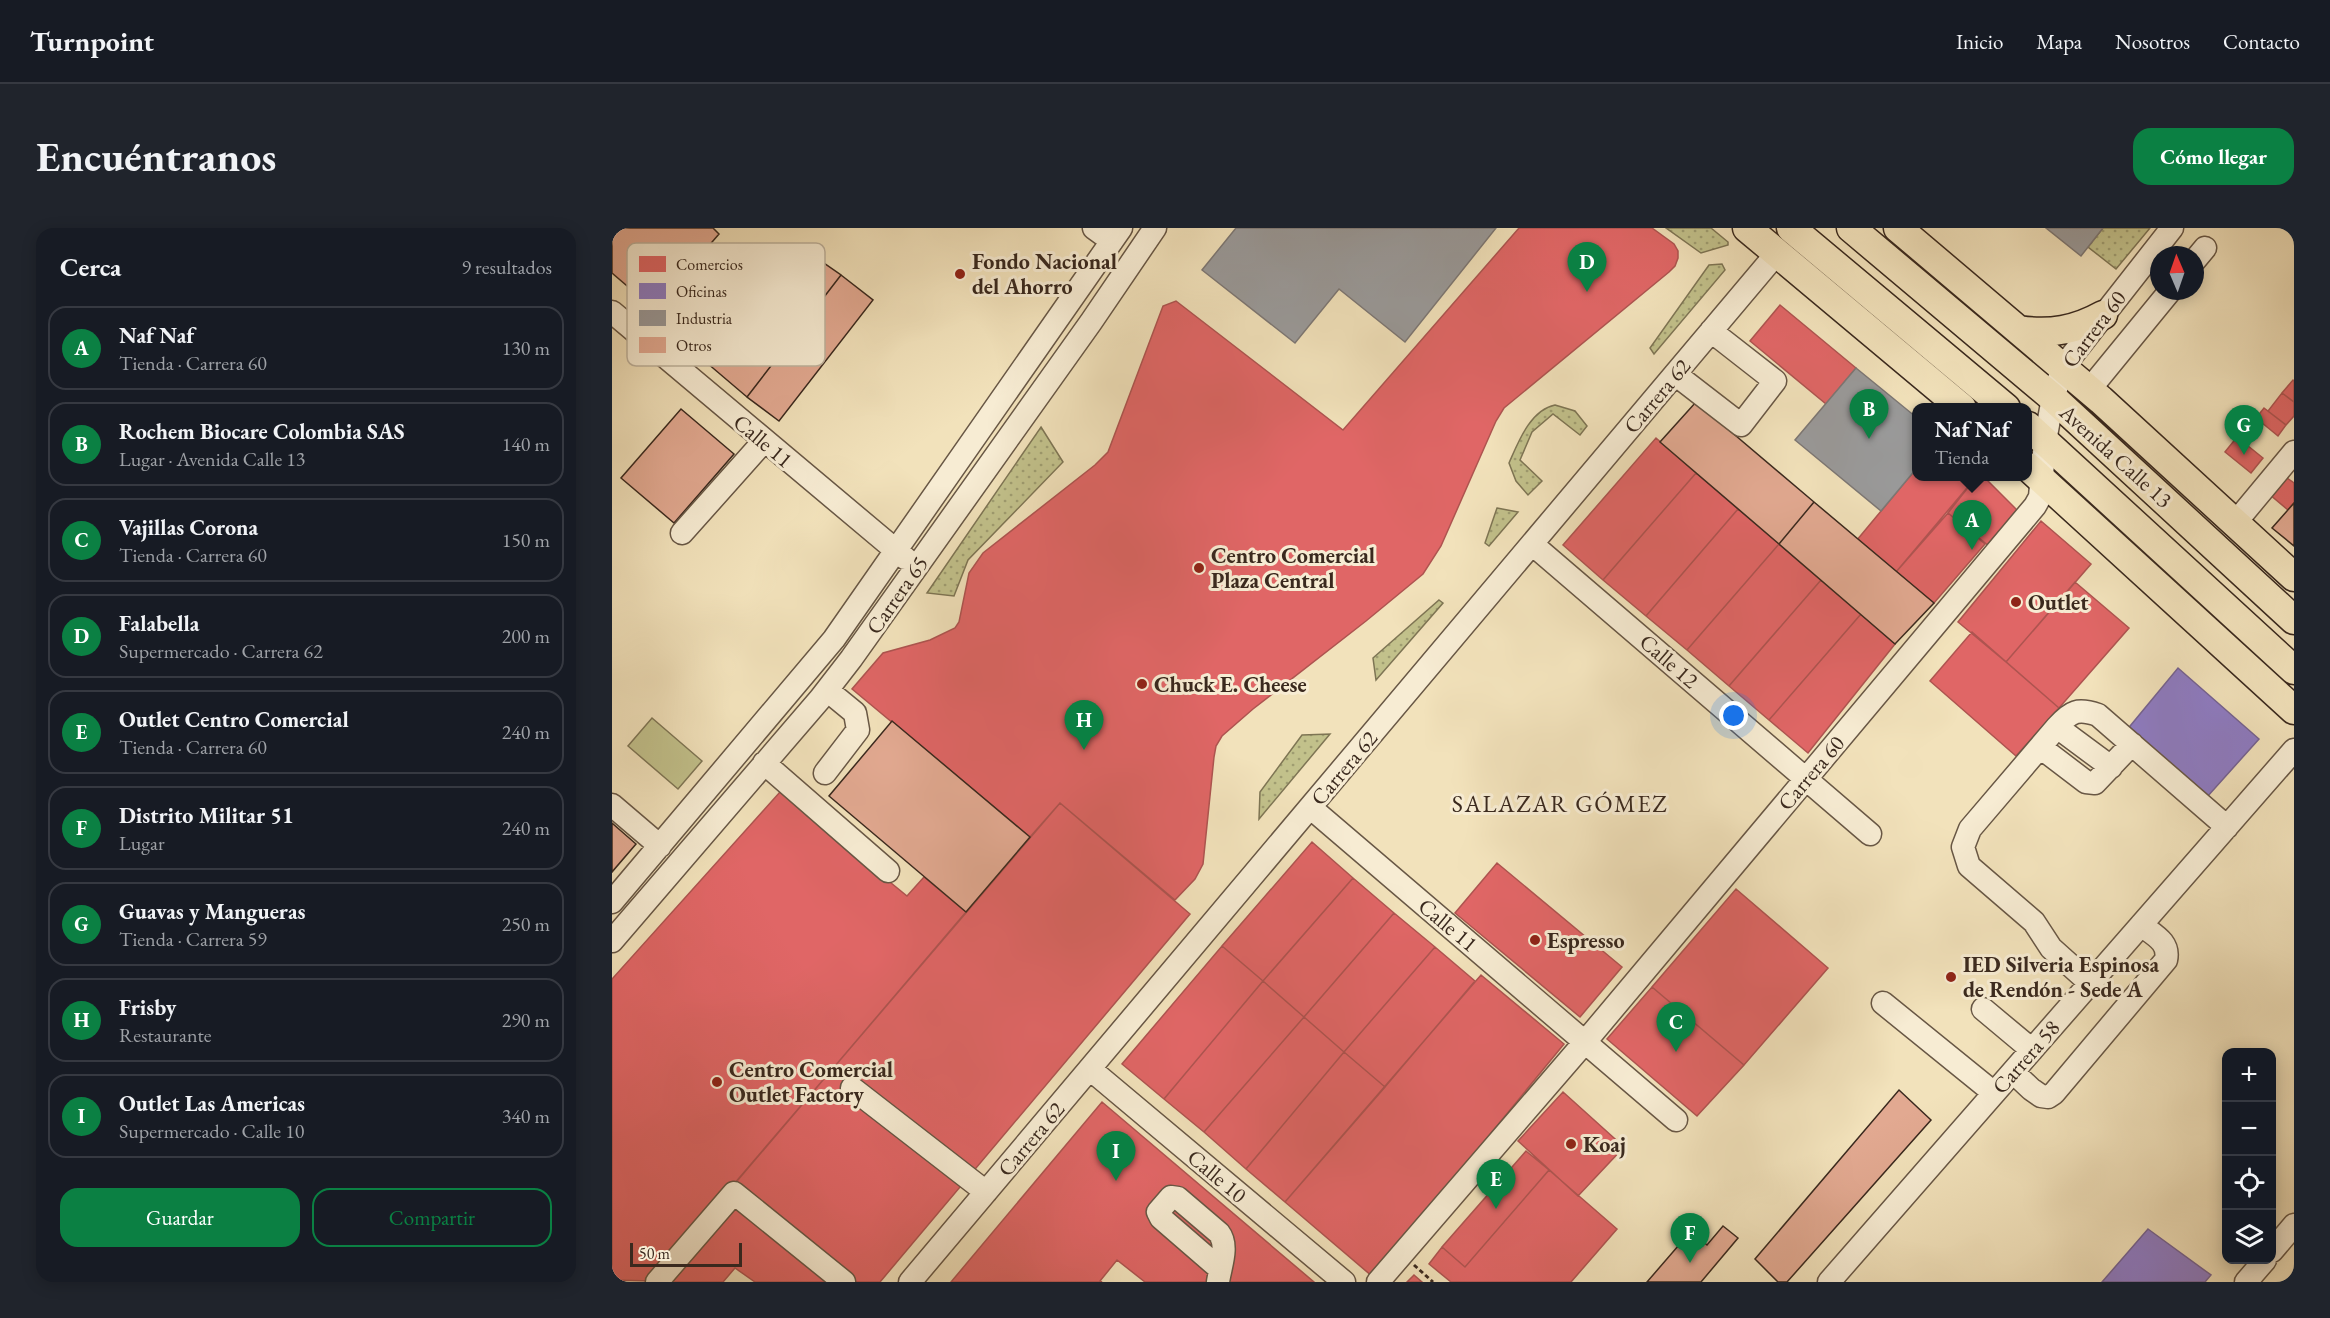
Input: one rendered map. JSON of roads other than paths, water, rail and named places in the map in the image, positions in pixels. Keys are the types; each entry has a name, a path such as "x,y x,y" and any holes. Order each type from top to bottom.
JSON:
{"main road":[{"path":"1747,228 1956,403"},
{"path":"1791,228 2000,403"},
{"name":"Avenida Calle 13","path":"1851,228 1874,239 2294,620"},
{"name":"Avenida Calle 13","path":"1898,228 2063,367 2294,577"},
{"path":"1783,258 1848,275"},
{"path":"2019,330 2059,331 2090,322 2103,315"},
{"name":"Avenida Calle 13","path":"2036,433 2294,670"},
{"path":"2035,475 2082,515 2294,710"}],"street":[{"name":"Carrera 65","path":"612,941 847,664 1091,322 1155,228"},
{"name":"Carrera 60","path":"1378,1282 1585,1042 2035,506 2040,497 2035,475 2036,433 2053,399 2063,367 2172,228"},
{"name":"Carrera 65","path":"612,902 818,660 1109,232"},
{"name":"Carrera 62","path":"910,1282 1711,331 1783,258"},
{"path":"2089,390 2163,300"},
{"name":"Calle 11","path":"612,312 627,325"},
{"path":"1675,374 1741,425 1776,381 1711,331"},
{"name":"Calle 11","path":"676,366 917,567"},
{"path":"682,533 764,441"},
{"path":"2235,523 2292,457"},
{"name":"Calle 12","path":"1532,544 1870,834"},
{"path":"818,660 847,664"},
{"path":"825,773 858,730 855,713 826,690"},
{"path":"2090,983 2051,948 2034,922 1969,866 1963,847 1970,829 2068,714 2084,710 2098,715 2227,827"},
{"path":"2057,727 2111,767"},
{"path":"2040,747 2086,782 2095,783 2132,744"},
{"name":"Carrera 58","path":"1829,1282 2294,750"},
{"path":"764,763 888,871"},
{"path":"612,805 660,846"},
{"name":"Calle 11","path":"1311,808 1676,1120"},
{"path":"2013,1072 2041,1096 2048,1097 2054,1093 2166,960 2168,951 2165,945 2141,925"},
{"path":"1882,1003 1994,1093"},
{"path":"1983,1009 2032,1050"},
{"name":"Calle 10","path":"1090,1070 1342,1281"},
{"path":"852,1088 986,1192"},
{"path":"657,1282 734,1193 844,1282"},
{"path":"2276,1245 2294,1225"},
{"path":"2246,1282 2262,1264"}],"place":[{"name":"Fondo Nacional del Ahorro","path":"960,274"},
{"name":"Falabella","path":"1587,292"},
{"name":"Rochem Biocare Colombia SAS","path":"1869,439"},
{"name":"Guavas y Mangueras","path":"2244,455"},
{"name":"Naf Naf","path":"1972,550"},
{"name":"Centro Comercial Plaza Central","path":"1199,568"},
{"name":"Outlet","path":"2016,602"},
{"name":"Chuck E. Cheese","path":"1142,684"},
{"name":"Frisby","path":"1084,750"},
{"name":"Espresso","path":"1535,940"},
{"name":"IED Silveria Espinosa de Rendón - Sede A","path":"1951,977"},
{"name":"Vajillas Corona","path":"1676,1052"},
{"name":"Centro Comercial Outlet Factory","path":"717,1082"},
{"name":"Koaj","path":"1571,1144"},
{"name":"Outlet Las Americas","path":"1116,1181"},
{"name":"Outlet Centro Comercial","path":"1496,1209"},
{"name":"Distrito Militar 51","path":"1690,1263"}],"district":[{"name":"SALAZAR GÓMEZ","path":"1560,803"}]}
